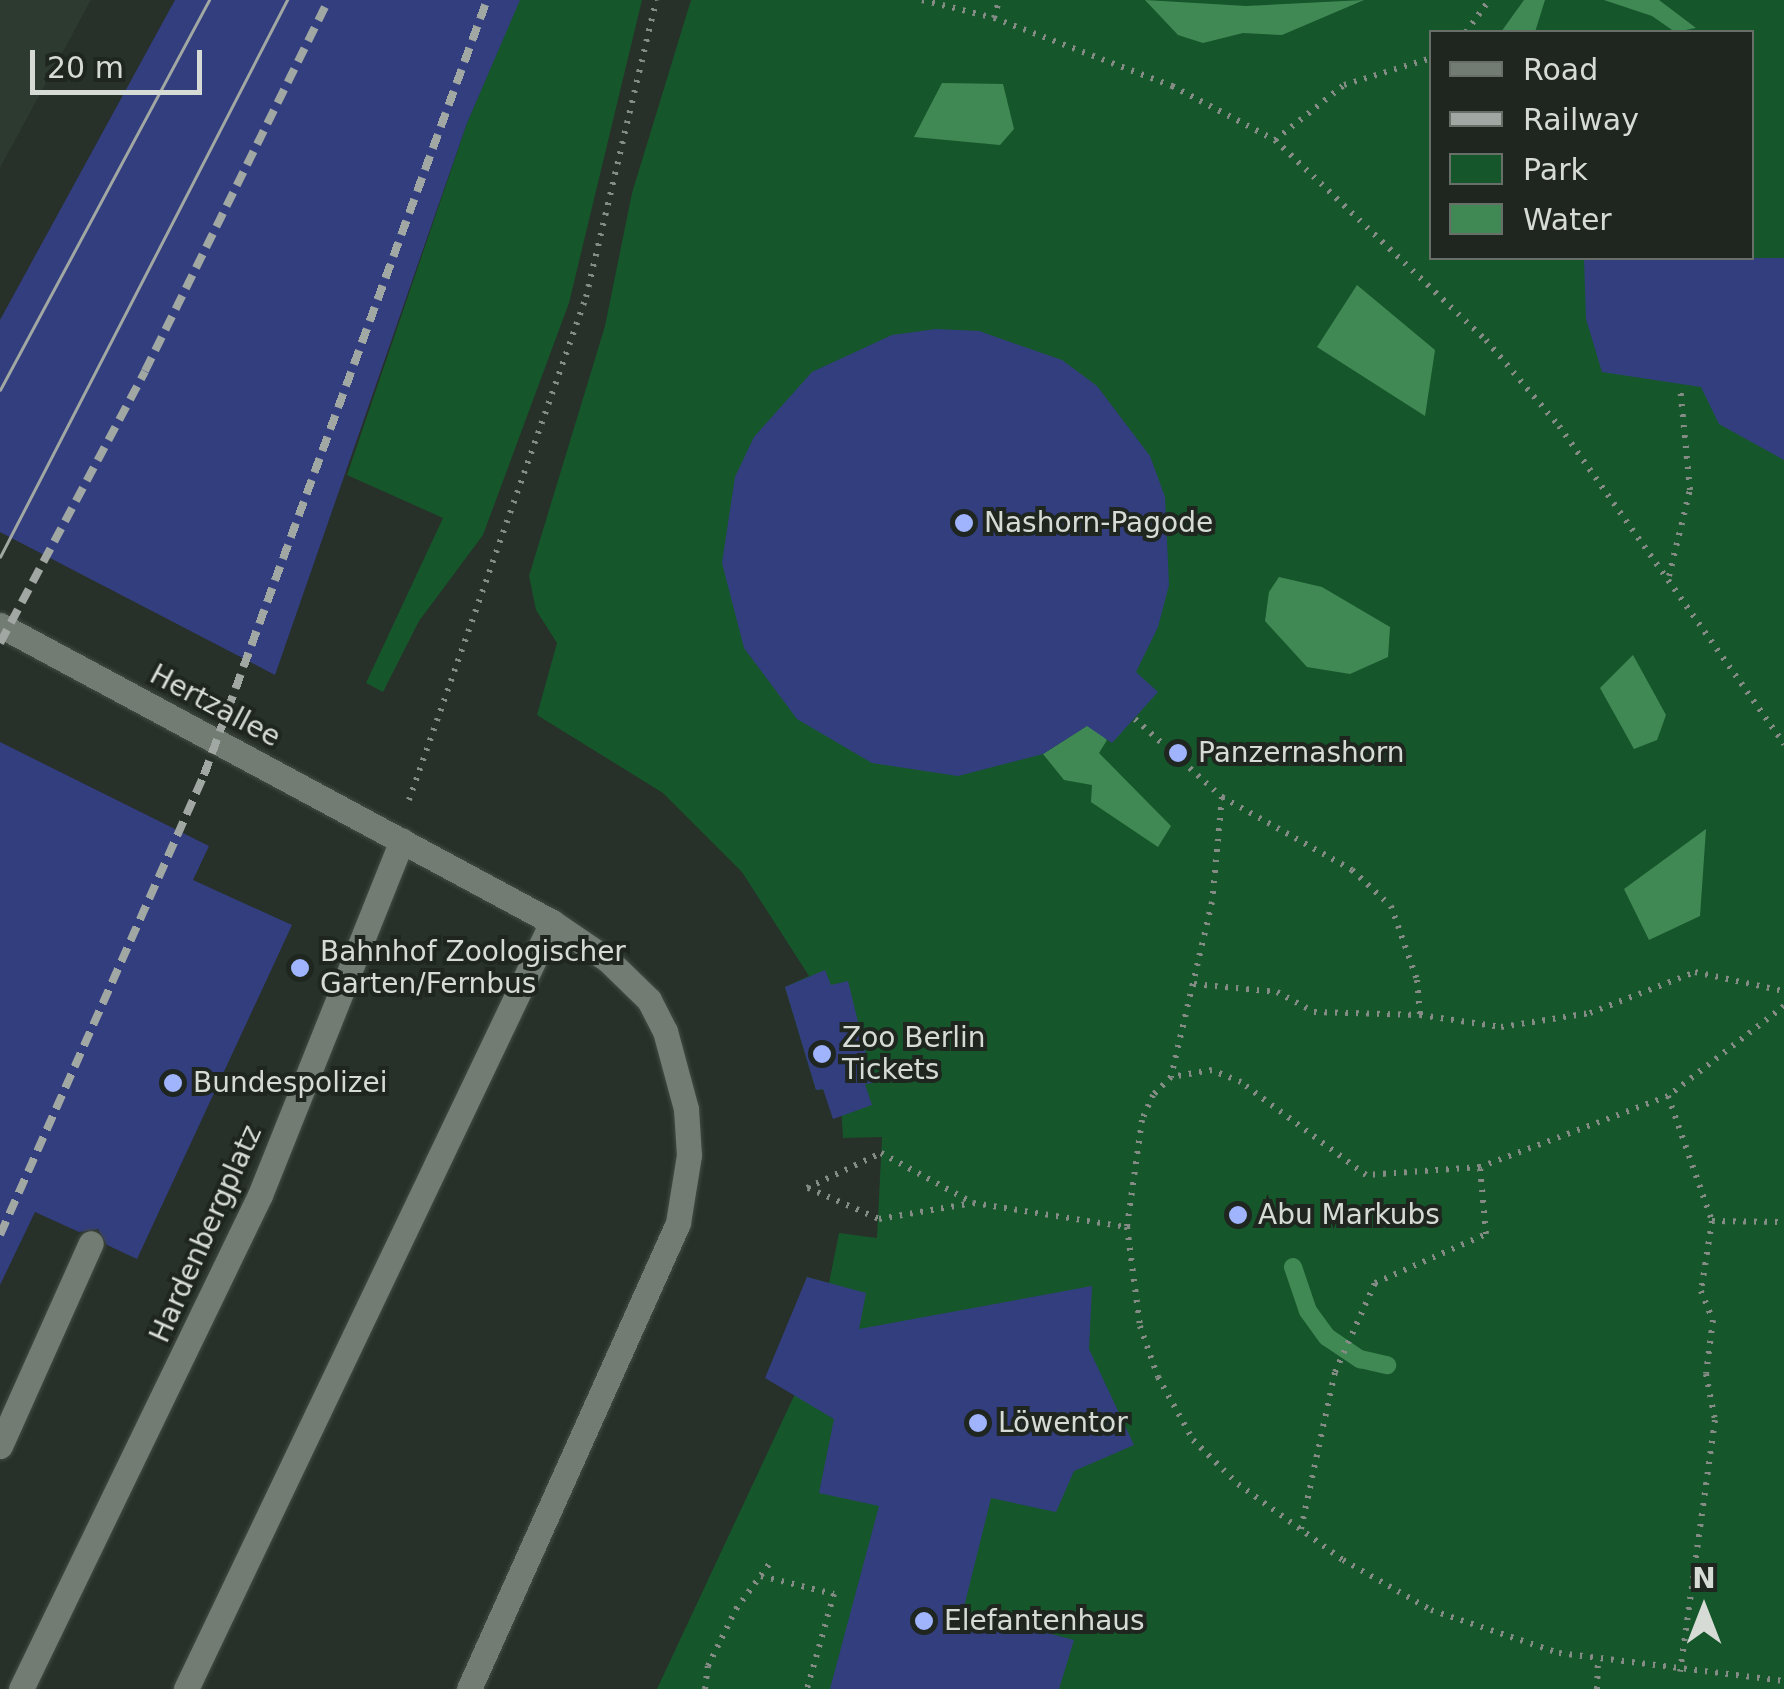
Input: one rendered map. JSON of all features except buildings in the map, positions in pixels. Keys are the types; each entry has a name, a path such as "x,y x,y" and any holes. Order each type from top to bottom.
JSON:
{"street":[{"name":"Hertzallee","path":"0,625 402,840"},
{"path":"402,840 552,922 608,960 649,1000 678,1065 690,1155 678,1224 659,1271 468,1689"},
{"name":"Hardenbergplatz","path":"21,1689 260,1196 402,840"},
{"path":"186,1689 552,922"},
{"path":"0,1446 91,1243"},
{"path":"37,1657 39,1689"}],"path":[{"path":"414,773 586,297 656,0"},
{"path":"922,0 994,18 1172,86 1275,140 1486,340 1669,577 1784,744"},
{"path":"994,18 999,0"},
{"path":"1467,30 1489,0"},
{"path":"1275,140 1344,84 1429,59"},
{"path":"1669,577 1690,490 1680,386"},
{"path":"1134,719 1222,797 1352,870 1391,906 1416,980 1420,1015"},
{"path":"1222,797 1212,902 1171,1077 1153,1095 1142,1120 1128,1227 1140,1326 1184,1424 1238,1484 1301,1529 1431,1610 1598,1660 1784,1681"},
{"path":"1194,984 1277,992 1314,1012 1420,1015 1502,1026 1590,1013 1695,972 1784,992"},
{"path":"1171,1077 1212,1070 1240,1082 1366,1175 1480,1168 1668,1096 1784,1006"},
{"path":"1668,1096 1712,1220 1701,1291 1714,1320 1706,1374 1714,1420 1680,1672"},
{"path":"973,1203 881,1153 806,1188 879,1218 973,1203 1128,1227"},
{"path":"1301,1529 1335,1372 1375,1283 1486,1234 1480,1168"},
{"path":"1712,1220 1784,1222"},
{"path":"705,1689 736,1610 773,1559"},
{"path":"761,1576 834,1594 808,1689"},
{"path":"1597,1689 1598,1660"}],"shaded area":[{"path":"0,0 91,0 0,168"}],"green space":[{"path":"495,0 642,0 569,303 483,535 419,621 383,692 366,683 443,518 347,475 467,123 515,10"},
{"path":"691,0 1784,0 1784,1689 657,1689 794,1396 788,1330 807,1277 829,1283 839,1233 877,1238 882,1137 843,1138 840,1088 816,1090 785,987 809,976 742,872 663,793 537,715 557,643 536,610 529,576 605,326 632,193"}],"water":[{"path":"1145,0 1246,6 1364,0 1282,35 1243,33 1203,43 1178,35"},
{"path":"1524,0 1545,0 1536,30 1502,30"},
{"path":"1604,0 1659,0 1696,28 1672,30 1652,16"},
{"path":"942,83 1003,84 1014,129 1000,145 914,137"},
{"path":"1357,285 1435,350 1425,416 1317,347"},
{"path":"1279,577 1322,587 1390,627 1388,657 1350,674 1307,667 1265,621 1269,592"},
{"path":"1633,655 1666,715 1657,740 1634,749 1600,688"},
{"path":"1090,724 1107,740 1099,753 1171,826 1158,847 1091,802 1092,785 1064,780 1043,754"},
{"path":"1706,829 1700,916 1649,940 1624,889"}],"waterway":[{"path":"1293,1267 1308,1311 1327,1337 1360,1359 1387,1365"}],"tram line":[{"path":"0,390 209,0"},
{"path":"0,557 287,0"}],"railway":[{"path":"0,643 145,371 328,0"},
{"path":"0,1235 204,775 487,0"}],"place":[{"name":"Nashorn-Pagode","path":"964,523"},
{"name":"Panzernashorn","path":"1178,753"},
{"name":"Bahnhof Zoologischer Garten/Fernbus","path":"300,968"},
{"name":"Zoo Berlin Tickets","path":"822,1054"},
{"name":"Bundespolizei","path":"173,1083"},
{"name":"Abu Markubs","path":"1238,1215"},
{"name":"Löwentor","path":"978,1423"},
{"name":"Elefantenhaus","path":"924,1621"}]}
